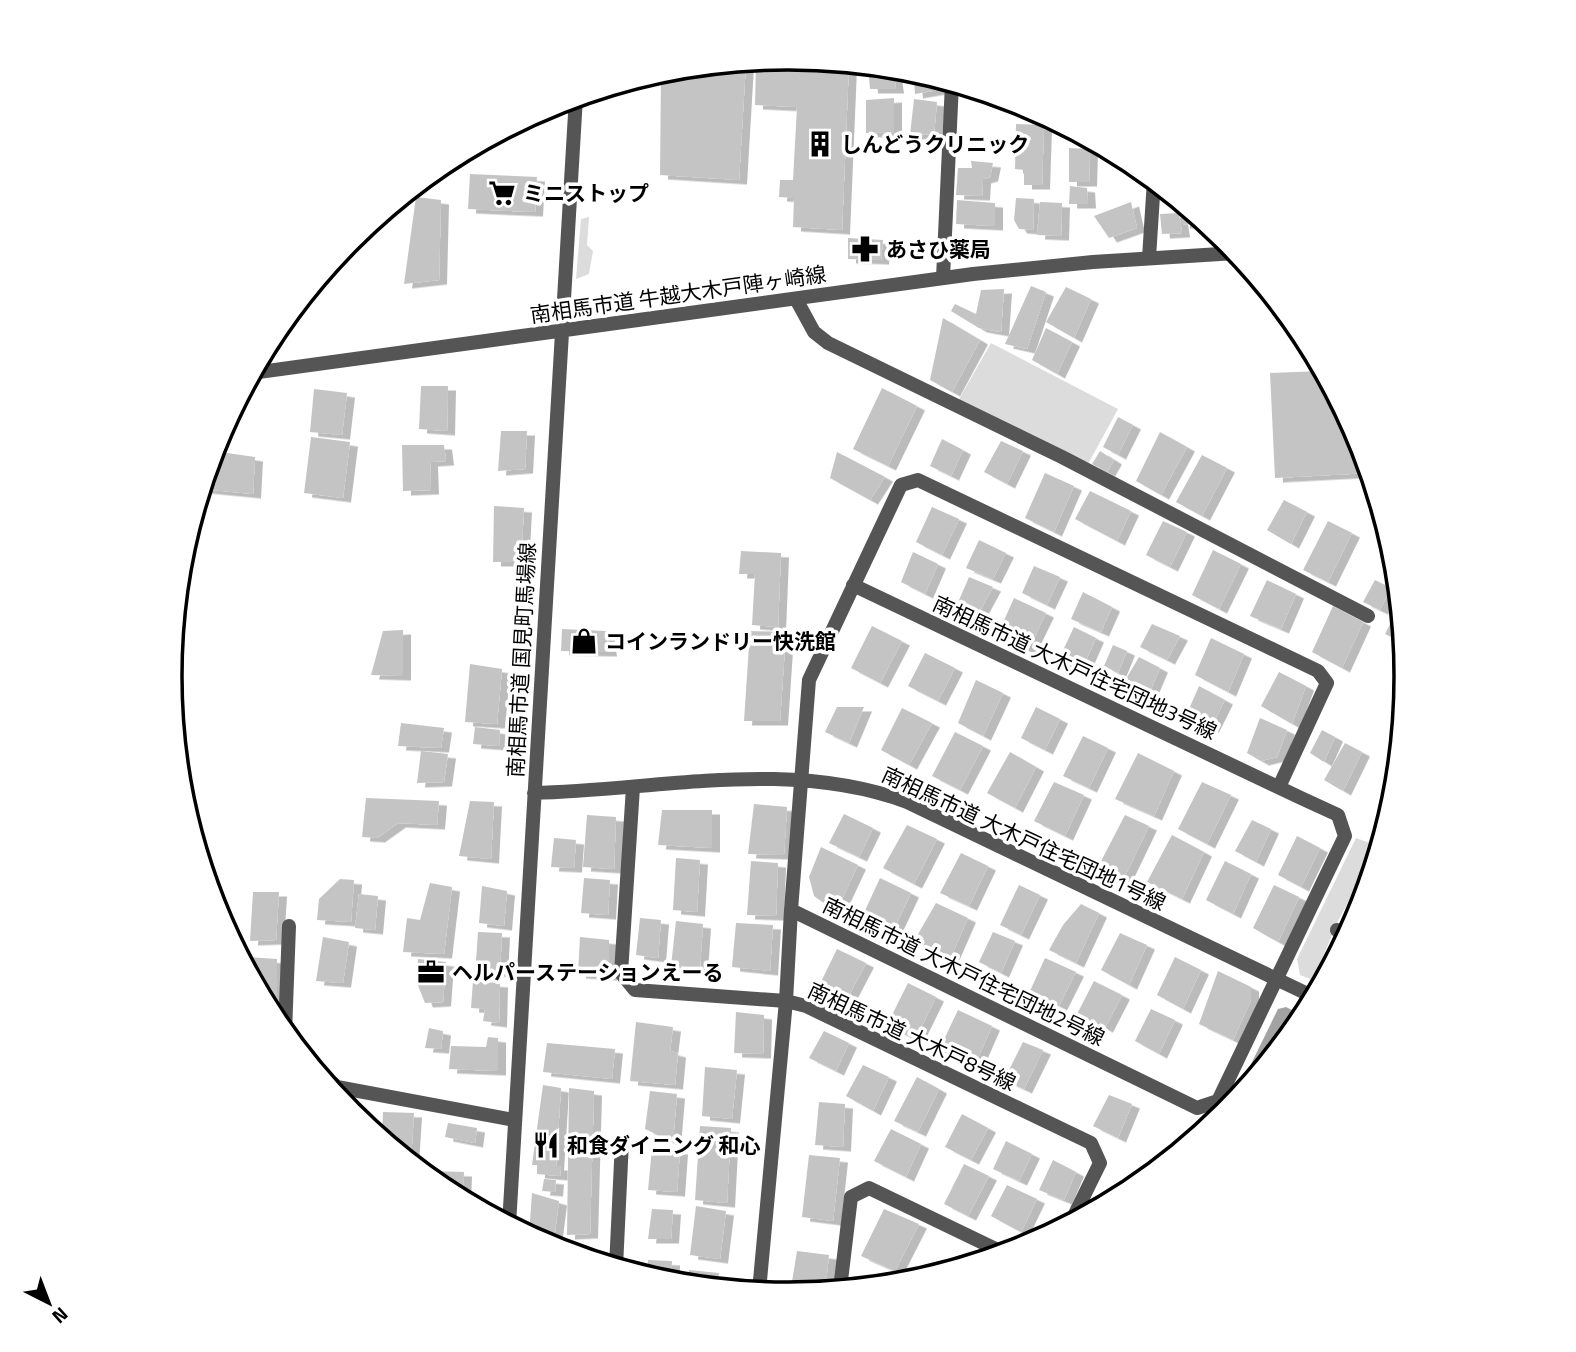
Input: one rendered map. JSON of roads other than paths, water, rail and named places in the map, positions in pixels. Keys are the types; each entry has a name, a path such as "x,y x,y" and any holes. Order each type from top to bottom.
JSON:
{"street":[{"path":"943,278 952,93"},
{"name":"南相馬市道 国見町馬場線","path":"510,1214 575,109"},
{"path":"1149,258 1153,192"},
{"name":"南相馬市道 牛越大木戸陣ヶ崎線","path":"264,371 943,278 1219,249"},
{"path":"796,299 814,332 828,343 1062,457 1368,616"},
{"name":"南相馬市道 大木戸住宅団地2号線","path":"918,481 1318,671 1327,683 1279,787 1338,815 1345,836 1218,1101 1197,1108 791,910 802,779 809,680 901,485 918,481"},
{"name":"南相馬市道 大木戸住宅団地3号線","path":"853,585 1279,787"},
{"name":"南相馬市道 大木戸住宅団地1号線","path":"534,793 802,779 853,784 907,802 1305,993"},
{"path":"633,787 621,973 635,990 786,1001 791,910"},
{"path":"286,1015 289,926"},
{"name":"南相馬市道 大木戸8号線","path":"760,1281 786,1001 806,1006 1091,1143 1100,1163 1079,1208"},
{"path":"348,1093 514,1120"},
{"path":"616,1257 622,1141"},
{"path":"841,1280 851,1197 869,1188 991,1247"}],"place":[{"name":"しんどうクリニック","path":"820,144"},
{"name":"ミニストップ","path":"502,193"},
{"name":"あさひ薬局","path":"865,249"},
{"name":"コインランドリー快洗館","path":"584,641"},
{"name":"ヘルパーステーションえーる","path":"431,972"},
{"name":"和食ダイニング 和心","path":"546,1145"}]}
